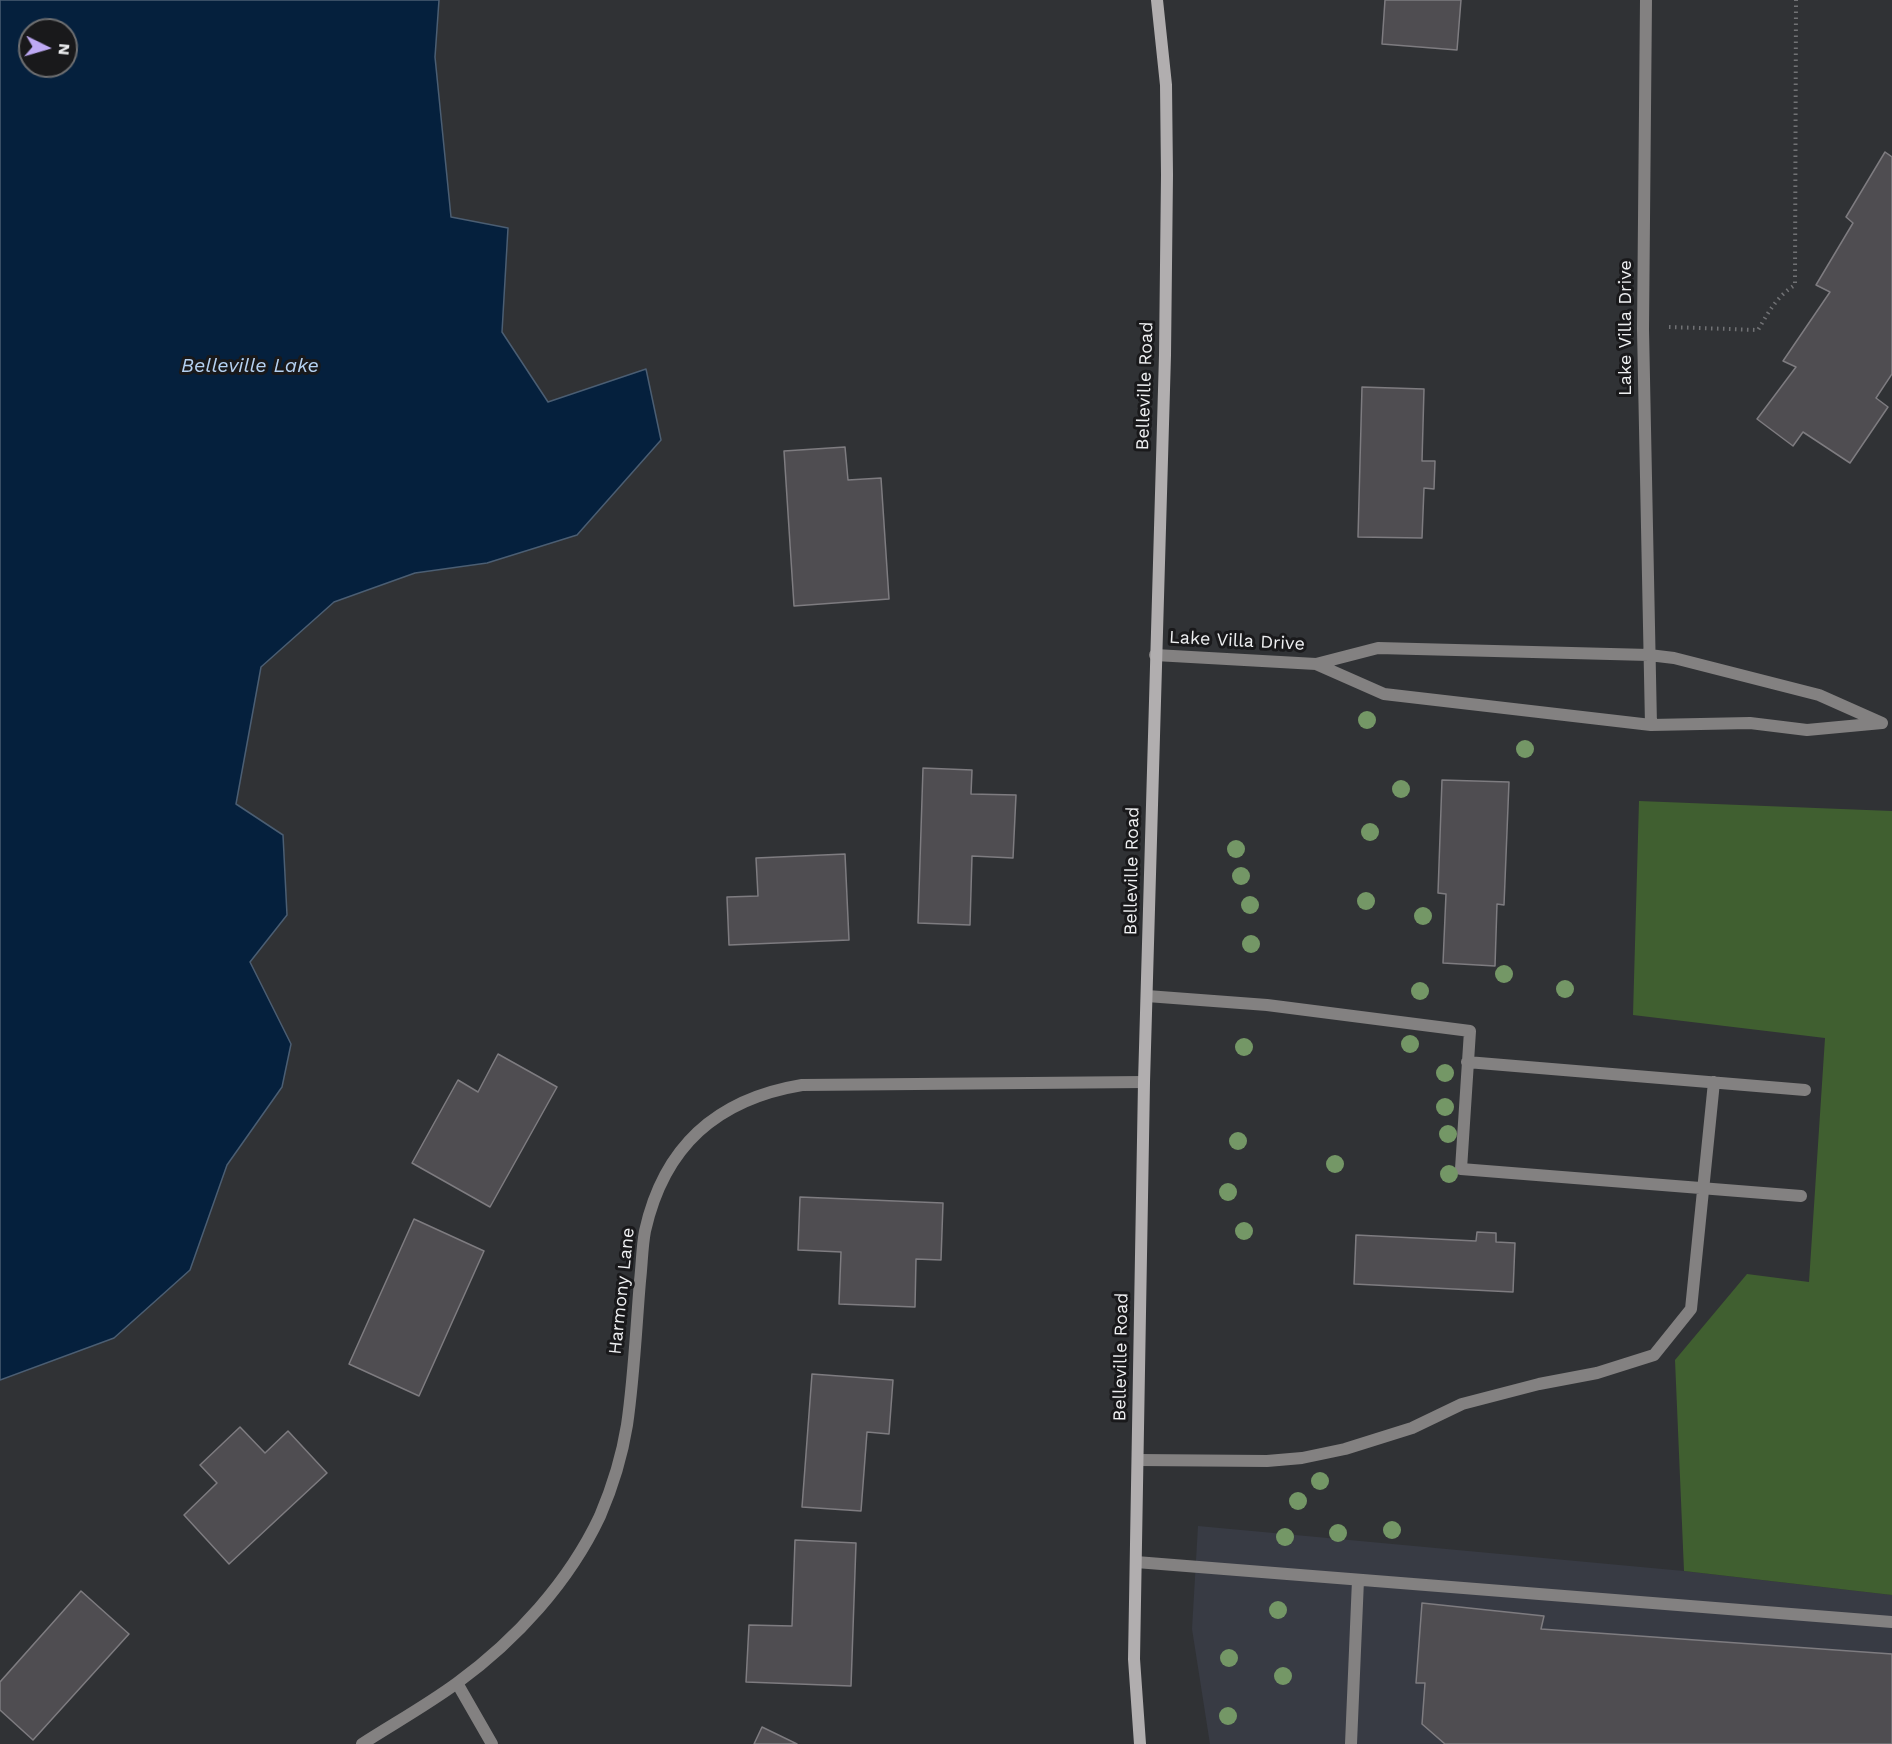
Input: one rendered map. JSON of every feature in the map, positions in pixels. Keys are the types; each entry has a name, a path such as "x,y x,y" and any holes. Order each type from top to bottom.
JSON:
{"main road":[{"name":"Belleville Road","path":"1140,1744 1134,1659 1144,1082 1167,175 1166,85 1157,0"}],"street":[{"name":"Lake Villa Drive","path":"1646,0 1643,328 1651,725"},
{"name":"Lake Villa Drive","path":"1155,655 1316,664 1378,648 1674,658 1819,695 1887,724"},
{"name":"Lake Villa Drive","path":"1316,664 1384,694 1651,725 1750,723 1806,730 1887,724"},
{"path":"1147,996 1267,1005 1470,1030 1461,1169 1801,1196"},
{"path":"1467,1062 1805,1090"},
{"name":"Harmony Lane","path":"362,1744 457,1683 497,1651 540,1607 582,1550 600,1515 614,1478 627,1426 645,1232 657,1191 669,1167 685,1145 704,1126 726,1110 750,1098 776,1089 802,1085 1144,1082"},
{"path":"1138,1460 1267,1461 1302,1458 1345,1449 1412,1428 1462,1404 1539,1384 1597,1373 1654,1355 1691,1309 1714,1082"},
{"path":"1136,1562 1892,1622"},
{"path":"1351,1744 1358,1580"},
{"path":"457,1683 492,1744"}],"path":[{"path":"1669,327 1758,330 1785,291 1795,285 1796,0"}],"shaded area":[{"path":"1198,1526 1684,1571 1892,1595 1892,1744 1210,1744 1192,1629"}],"green space":[{"path":"1639,801 1892,811 1892,1595 1684,1571 1675,1360 1747,1274 1809,1282 1825,1038 1633,1015"}],"water":[{"name":"Belleville Lake","path":"0,0 439,0 435,57 451,217 508,228 502,332 548,402 646,369 661,440 577,535 487,563 415,573 334,602 261,667 236,804 283,835 287,915 250,962 291,1044 282,1087 227,1165 190,1270 114,1338 0,1380"}],"building":[{"path":"1385,0 1461,0 1457,50 1382,44"},
{"path":"1885,152 1892,157 1892,374 1876,398 1888,407 1850,463 1803,432 1793,446 1757,419 1796,367 1783,361 1830,292 1816,285 1853,223 1846,217"},
{"path":"1362,387 1424,389 1422,461 1435,461 1434,489 1424,488 1422,538 1358,537"},
{"path":"845,447 848,480 881,478 889,599 794,606 784,451"},
{"path":"923,768 972,770 971,794 1016,795 1013,858 972,856 970,925 918,923"},
{"path":"1442,780 1509,782 1504,905 1497,904 1495,966 1443,963 1446,894 1438,893"},
{"path":"845,854 849,940 729,945 727,897 758,896 756,858"},
{"path":"498,1054 557,1087 490,1207 412,1163 458,1080 478,1092"},
{"path":"800,1197 943,1203 941,1260 916,1259 915,1307 839,1304 841,1252 798,1250"},
{"path":"414,1219 484,1251 419,1396 349,1364"},
{"path":"1477,1232 1496,1233 1496,1242 1515,1243 1513,1292 1354,1284 1356,1235 1476,1241"},
{"path":"812,1374 893,1380 889,1434 867,1432 861,1511 802,1507"},
{"path":"240,1427 265,1453 288,1431 327,1473 229,1564 184,1515 217,1483 200,1465"},
{"path":"795,1540 856,1543 851,1686 746,1682 749,1625 792,1626"},
{"path":"81,1591 129,1634 33,1740 0,1710 0,1682"},
{"path":"1422,1603 1544,1616 1541,1629 1892,1654 1892,1744 1445,1744 1422,1724 1425,1683 1416,1683"},
{"path":"762,1727 797,1744 754,1744"}]}
